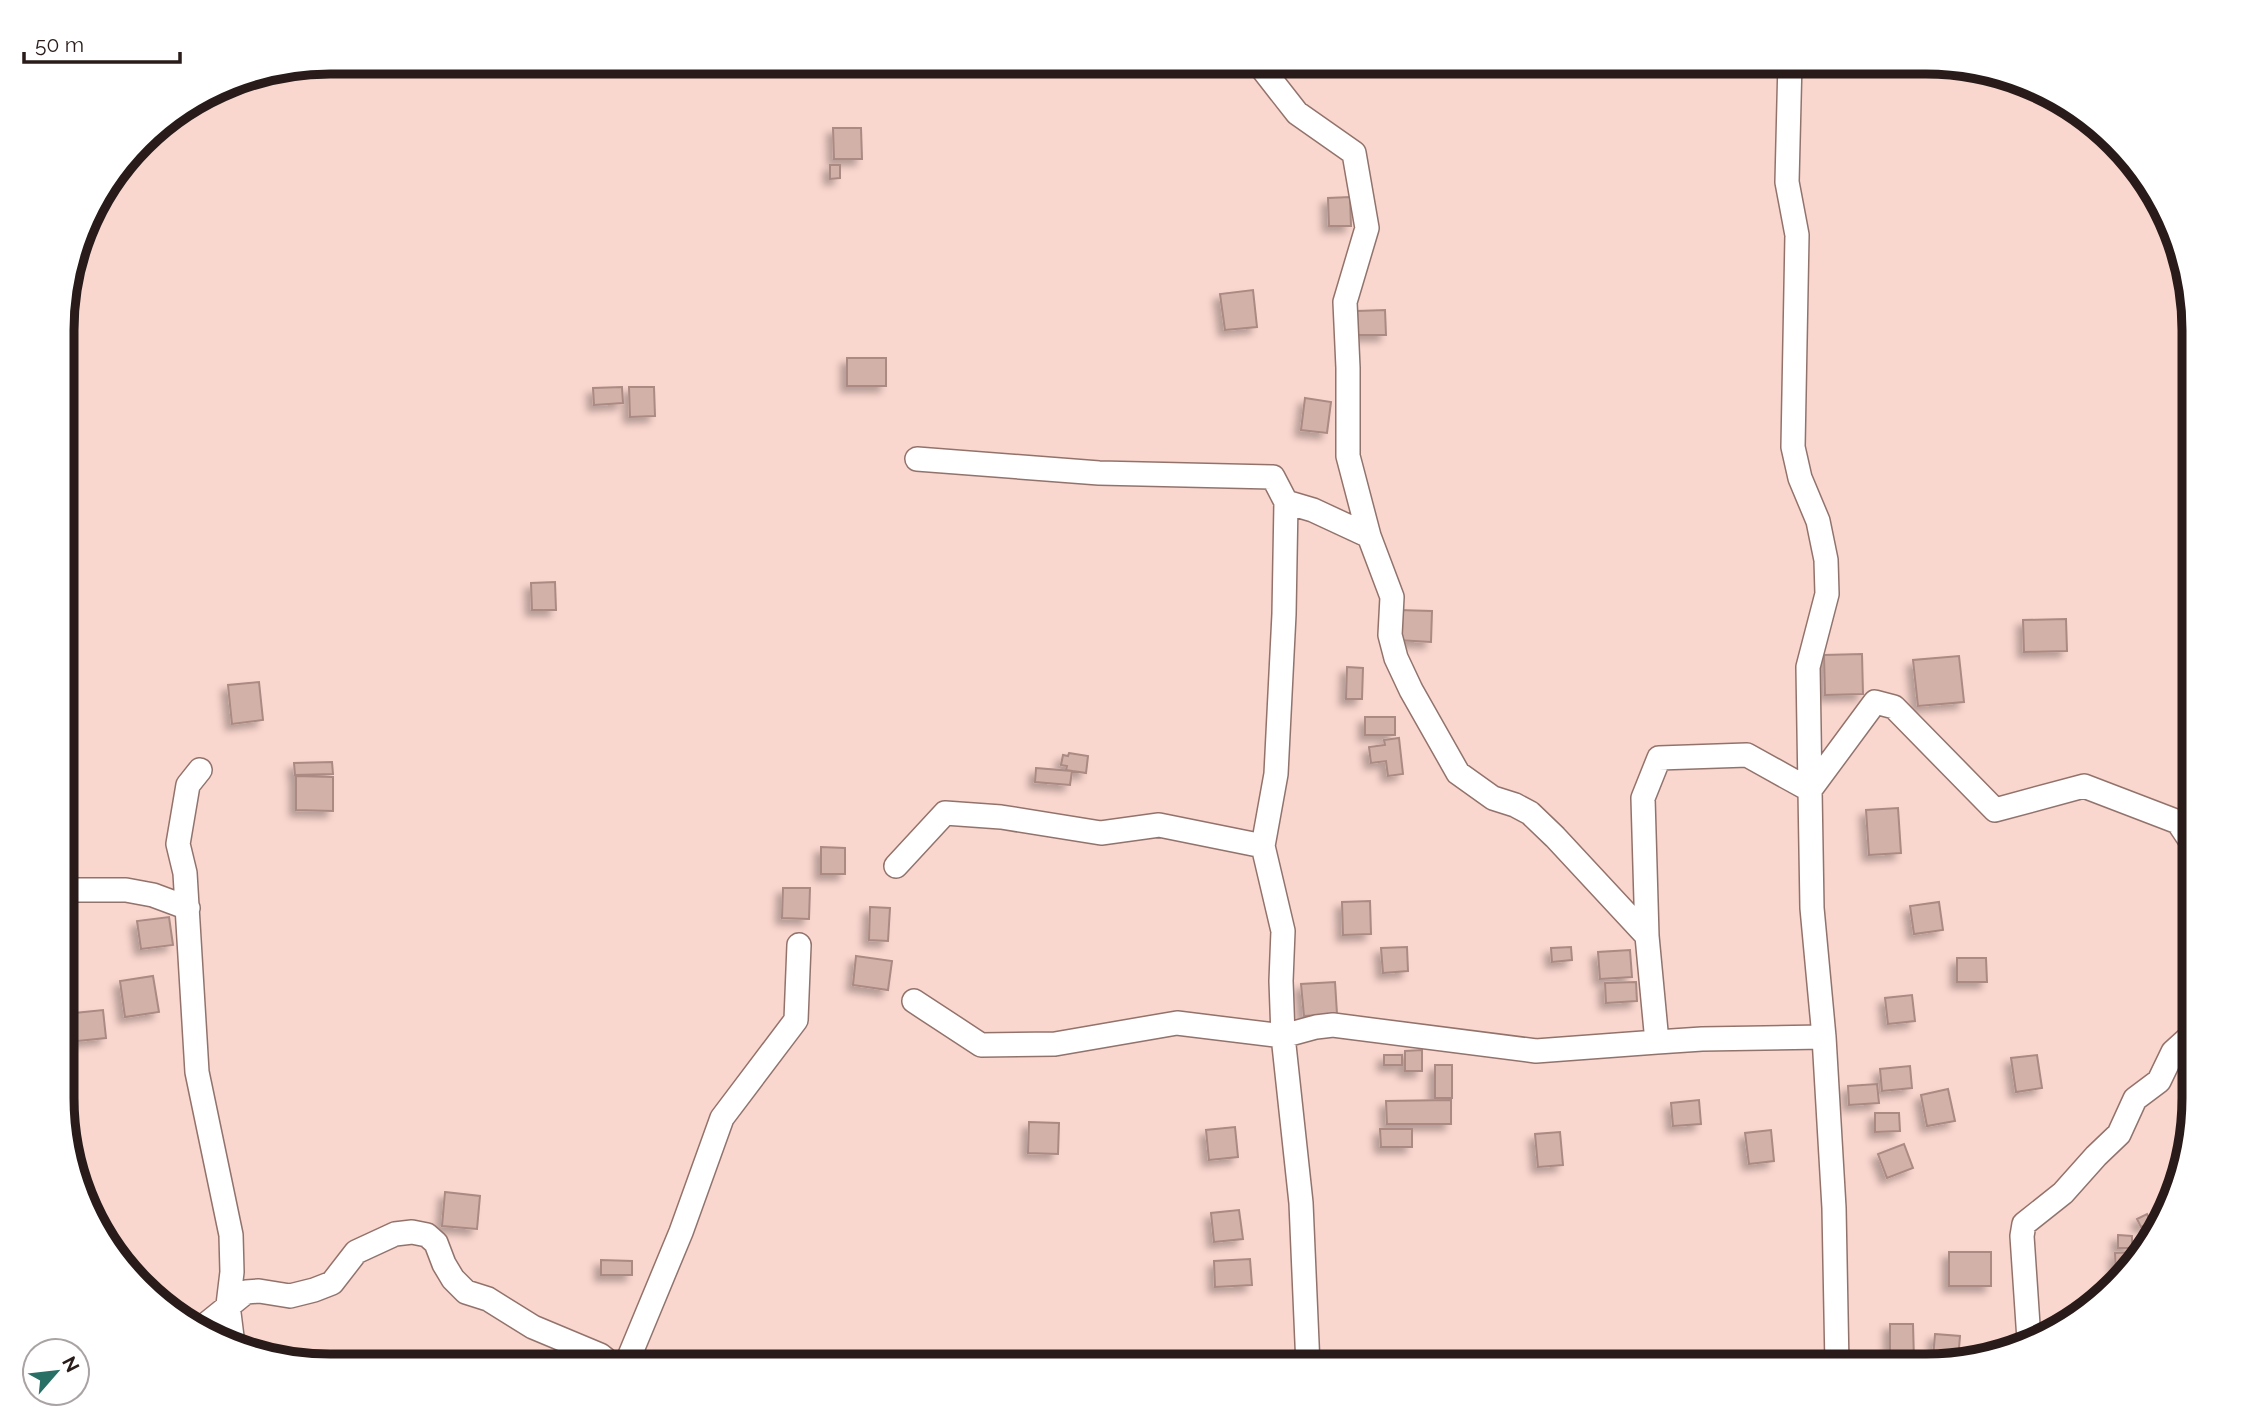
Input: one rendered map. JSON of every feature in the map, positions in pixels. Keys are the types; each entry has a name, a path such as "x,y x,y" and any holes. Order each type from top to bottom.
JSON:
{"street":[{"path":"1267,74 1297,113 1354,153 1367,228 1345,302 1348,456 1369,536 1392,597 1390,635 1396,658 1458,773 1493,798 1530,813 1647,936"},
{"path":"1790,74 1787,182 1797,235 1793,447 1800,478 1818,521 1826,559 1827,594 1808,667 1812,908 1824,1037 1835,1208 1838,1354"},
{"path":"917,459 1100,473 1273,477 1286,502 1284,614 1276,774 1263,846 1283,931 1283,1036 1301,1203 1307,1354"},
{"path":"1286,502 1312,510 1369,536"},
{"path":"1810,789 1875,702 1894,706 1995,810 2084,786 2178,822 2182,828"},
{"path":"1657,1042 1647,936 1643,798 1659,758 1747,755 1810,789"},
{"path":"201,770 188,785 178,844 185,873 188,908 197,1072 231,1235 232,1272 228,1305 232,1335"},
{"path":"896,866 945,813 1001,817 1101,833 1160,825 1263,846"},
{"path":"74,890 126,890 153,895 188,908"},
{"path":"630,1354 681,1233 722,1118 796,1020 799,946"},
{"path":"914,1001 981,1045 1055,1044 1177,1023 1283,1036 1333,1025 1536,1051 1702,1039 1824,1037"},
{"path":"2029,1333 2022,1237 2024,1224 2063,1193 2119,1133 2136,1099 2159,1082 2173,1052 2182,1044"},
{"path":"208,1323 246,1292 290,1296 332,1283 356,1252 395,1234 412,1231 427,1235 436,1243 453,1279 466,1292 488,1299 533,1327 598,1354"}],"building":[{"path":"833,128 861,128 862,159 834,159"},
{"path":"830,165 840,165 840,178 830,179"},
{"path":"1350,197 1351,226 1329,226 1328,198"},
{"path":"1253,290 1257,327 1225,330 1220,294"},
{"path":"1385,310 1386,335 1358,335 1357,311"},
{"path":"847,358 886,358 886,386 847,386"},
{"path":"622,387 623,403 594,405 593,388"},
{"path":"629,387 654,387 655,416 630,417"},
{"path":"1305,398 1331,402 1327,433 1301,430"},
{"path":"555,582 556,610 532,610 531,583"},
{"path":"1398,610 1432,611 1431,642 1397,640"},
{"path":"2066,619 2067,651 2024,652 2023,620"},
{"path":"1862,654 1863,694 1825,695 1824,655"},
{"path":"1959,656 1964,702 1918,706 1913,660"},
{"path":"1347,667 1363,668 1362,699 1346,699"},
{"path":"259,682 263,720 232,724 228,685"},
{"path":"1365,717 1395,717 1395,735 1365,735"},
{"path":"1399,738 1403,774 1388,776 1386,761 1371,763 1369,747 1385,745 1384,740"},
{"path":"1069,753 1088,756 1086,773 1066,770 1067,766 1061,765 1063,755 1068,756"},
{"path":"332,762 333,774 295,775 294,763"},
{"path":"1036,768 1072,771 1070,785 1035,782"},
{"path":"296,776 333,777 333,811 296,810"},
{"path":"1898,808 1901,853 1869,855 1866,810"},
{"path":"821,847 845,848 845,874 821,874"},
{"path":"783,888 810,888 809,919 782,918"},
{"path":"1370,901 1371,934 1343,935 1342,902"},
{"path":"1939,902 1943,930 1914,934 1910,906"},
{"path":"870,907 890,908 888,941 869,940"},
{"path":"169,917 173,945 141,949 137,921"},
{"path":"1407,947 1408,971 1383,973 1381,948"},
{"path":"1571,947 1572,960 1552,962 1551,948"},
{"path":"1630,950 1632,977 1600,979 1598,952"},
{"path":"856,956 892,961 888,990 853,985"},
{"path":"1957,958 1986,958 1987,982 1957,982"},
{"path":"153,976 159,1012 125,1017 120,981"},
{"path":"1335,982 1337,1014 1304,1016 1301,984"},
{"path":"1636,982 1637,1001 1606,1003 1605,983"},
{"path":"1912,995 1915,1021 1888,1024 1885,998"},
{"path":"103,1010 106,1038 74,1041 74,1013"},
{"path":"1422,1050 1422,1071 1405,1071 1405,1051"},
{"path":"1384,1055 1402,1055 1402,1065 1384,1065"},
{"path":"2037,1055 2042,1088 2016,1092 2011,1058"},
{"path":"1435,1065 1452,1065 1452,1098 1435,1098"},
{"path":"1910,1066 1912,1088 1882,1091 1880,1069"},
{"path":"1877,1084 1879,1103 1849,1105 1848,1086"},
{"path":"1948,1089 1955,1121 1927,1126 1921,1095"},
{"path":"1451,1100 1451,1124 1387,1124 1386,1101"},
{"path":"1699,1100 1701,1124 1673,1126 1671,1103"},
{"path":"1875,1113 1899,1113 1900,1131 1875,1132"},
{"path":"1029,1122 1059,1123 1058,1154 1028,1153"},
{"path":"1235,1127 1238,1157 1209,1160 1206,1130"},
{"path":"1380,1129 1412,1129 1412,1147 1381,1147"},
{"path":"1771,1130 1774,1161 1749,1164 1745,1133"},
{"path":"1560,1132 1563,1165 1538,1167 1535,1134"},
{"path":"1904,1144 1913,1168 1887,1178 1878,1154"},
{"path":"445,1192 480,1196 477,1229 442,1226"},
{"path":"1239,1210 1243,1239 1214,1242 1211,1213"},
{"path":"2147,1214 2150,1222 2141,1227 2137,1219"},
{"path":"2118,1235 2132,1236 2132,1248 2118,1248"},
{"path":"1949,1252 1991,1252 1991,1286 1949,1286"},
{"path":"2131,1252 2116,1270 2115,1253"},
{"path":"1250,1259 1252,1285 1215,1287 1214,1261"},
{"path":"601,1260 632,1261 632,1275 601,1275"},
{"path":"1890,1324 1913,1324 1914,1354 1890,1354"},
{"path":"1935,1334 1960,1336 1959,1352 1933,1354"}]}
